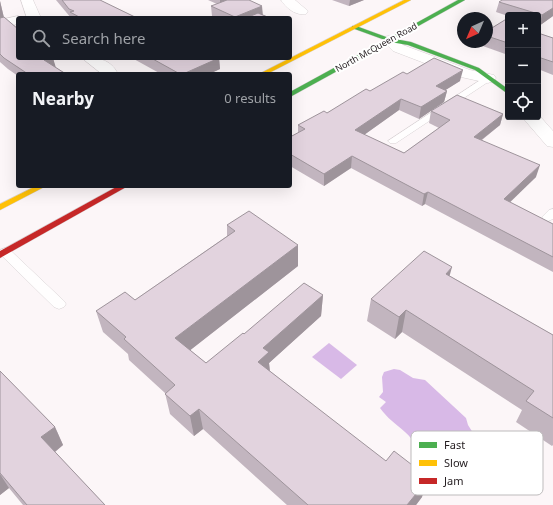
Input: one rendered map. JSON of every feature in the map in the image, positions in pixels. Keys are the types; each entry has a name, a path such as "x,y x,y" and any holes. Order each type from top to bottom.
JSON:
{"main road":[{"path":"292,59 408,0"},
{"name":"North McQueen Road","path":"292,94 462,0"},
{"path":"354,27 389,40"},
{"path":"266,72 289,60"},
{"path":"488,78 505,90"},
{"path":"0,207 38,188"},
{"path":"2,253 120,188"}],"street":[{"path":"27,0 31,16"},
{"path":"287,0 301,11"},
{"path":"0,24 16,20"},
{"path":"389,40 398,48 466,74 488,78"},
{"path":"92,60 109,72"},
{"path":"534,120 553,142"}],"lane":[{"path":"393,141 488,78"},
{"path":"2,253 59,304"}],"shaded area":[{"path":"329,343 357,365 341,379 312,357"},
{"path":"394,369 400,370 413,378 425,380 466,418 472,431 411,431 411,439 380,408 386,402 379,397 383,392 382,377 384,372"}],"building":[{"path":"62,0 100,0 133,16 77,16 70,12 74,11 69,9"},
{"path":"227,0 249,0 262,6 237,16 233,16 211,6"},
{"path":"502,0 553,0 553,8 542,15 541,12 532,12 499,2"},
{"path":"258,13 265,16 251,16"},
{"path":"4,17 16,27 16,60 44,60 63,72 25,72 4,58 0,54 0,18"},
{"path":"505,20 505,42 493,38 493,27"},
{"path":"541,34 553,38 553,62 541,58"},
{"path":"434,58 463,70 436,86 447,91 421,107 401,99 355,130 404,153 450,120 431,111 457,95 503,114 474,137 540,165 504,199 553,224 553,257 428,192 424,194 352,156 324,174 292,155 292,136 305,129 298,125 324,111 327,113 366,89 370,91 403,72 407,74"},
{"path":"155,60 214,60 188,72 176,72"},
{"path":"249,211 298,245 175,338 206,363 243,333 244,334 304,283 323,295 263,348 269,352 258,362 386,461 394,451 411,464 411,495 415,495 407,505 308,505 199,409 190,416 165,394 175,385 124,339 126,337 96,311 125,292 135,300 235,231 227,225"},
{"path":"424,251 452,267 446,274 553,335 553,418 526,401 534,391 406,310 399,317 371,299"},
{"path":"0,371 55,427 41,437 105,505 27,505 0,473"}],"traffic: fast":[{"path":"292,94 462,0"},
{"path":"354,27 389,40 409,43 477,69 505,90"}],"traffic: slow":[{"path":"292,59 408,0"},
{"path":"266,72 290,60"},
{"path":"0,207 38,188"}],"traffic: jam":[{"path":"0,255 120,188"}]}
